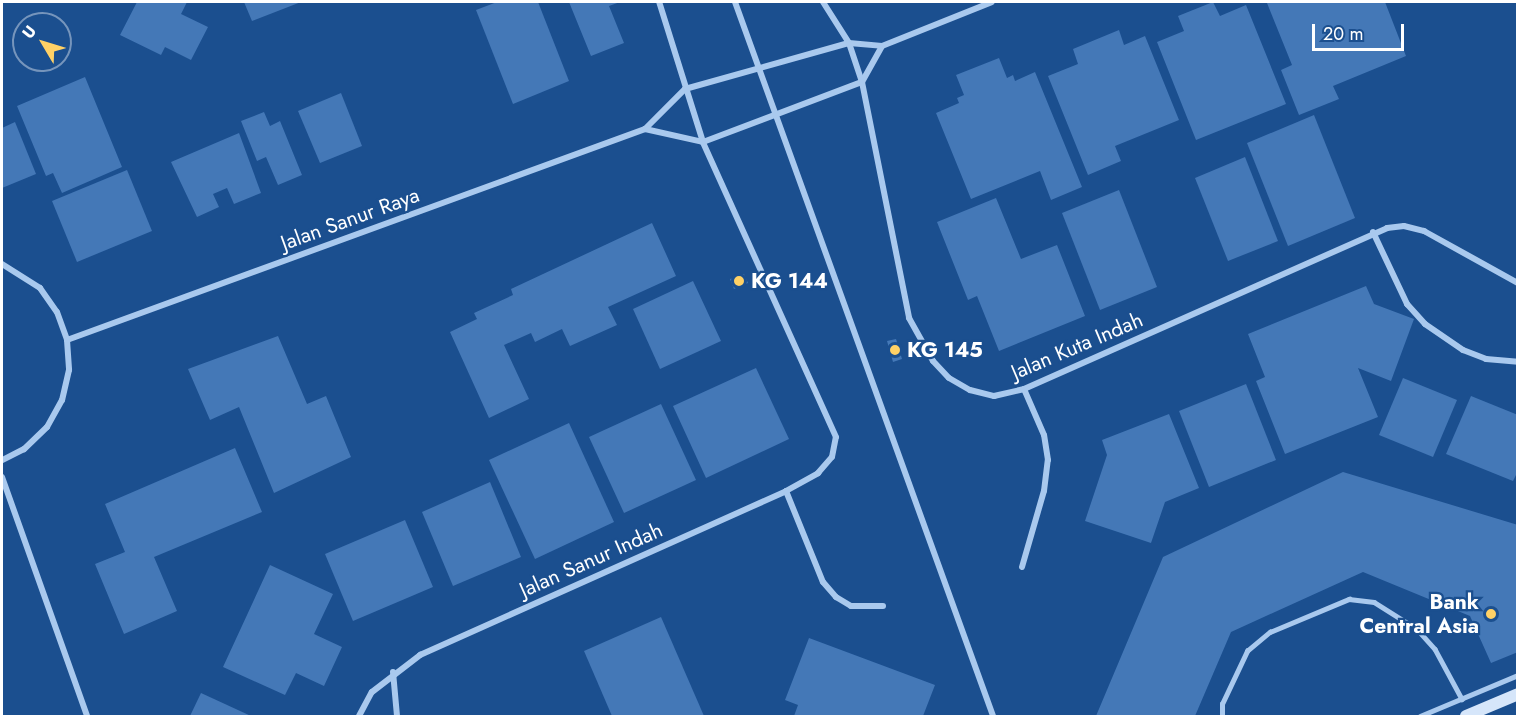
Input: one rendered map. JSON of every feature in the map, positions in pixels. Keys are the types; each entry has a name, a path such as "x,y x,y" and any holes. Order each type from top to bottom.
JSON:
{"main road":[{"path":"1466,717 1518,694"}],"street":[{"path":"658,2 703,142"},
{"path":"735,2 774,116 993,717"},
{"name":"Jalan Kuta Indah","path":"823,2 849,44 862,82 900,288 920,343 949,378 970,390 994,396 1024,389 1373,232 1404,226 1424,231 1518,283"},
{"path":"645,129 703,142 862,82 882,46 992,2"},
{"name":"Jalan Sanur Raya","path":"67,340 645,129 685,89 758,67 849,44 882,46"},
{"name":"Jalan Sanur Indah","path":"359,717 372,692 393,672 420,655 786,491 818,473 832,457 836,437 703,142"},
{"path":"1373,232 1407,304 1425,324 1463,350 1486,359 1518,362"},
{"path":"2,264 40,288 57,312 67,340 69,370 62,400 47,427 24,449 2,460"},
{"path":"1022,567 1044,491 1048,460 1044,435 1024,389"},
{"path":"2,477 87,717"},
{"path":"786,491 823,582 836,597 851,606 883,606"},
{"path":"393,672 397,717"}],"lane":[{"path":"1222,717 1222,704 1247,651 1270,632 1349,599 1374,602 1417,629 1435,649 1461,699"},
{"path":"1420,717 1518,675"}],"building":[{"path":"137,2 187,2 181,14 208,27 191,60 165,47 161,55 120,35"},
{"path":"244,2 301,2 252,21"},
{"path":"497,2 538,2 569,81 513,104 476,10"},
{"path":"569,2 620,2 609,6 624,43 591,56"},
{"path":"1213,2 1220,16 1246,5 1286,104 1196,140 1157,42 1184,31 1178,16"},
{"path":"1385,2 1406,56 1333,86 1339,99 1299,115 1281,70 1292,65 1267,3"},
{"path":"1119,30 1124,45 1145,36 1179,120 1115,146 1121,161 1088,175 1048,76 1078,64 1073,49"},
{"path":"999,58 1007,78 1013,75 1015,81 1035,72 1082,187 1051,200 1040,171 971,199 936,113 959,103 957,98 964,95 956,75"},
{"path":"85,77 122,167 62,193 53,173 46,176 17,106"},
{"path":"341,93 362,146 320,163 298,111"},
{"path":"264,112 270,126 280,121 302,175 278,185 266,157 257,161 241,121"},
{"path":"1314,115 1355,218 1288,246 1247,143"},
{"path":"15,122 36,174 2,188 2,128"},
{"path":"239,133 261,193 234,204 227,188 213,194 219,207 197,217 171,162"},
{"path":"1245,157 1278,241 1228,261 1195,178"},
{"path":"127,170 152,231 77,262 52,201"},
{"path":"1119,190 1157,287 1100,310 1062,213"},
{"path":"996,198 1021,259 1057,245 1085,316 999,351 977,296 968,300 937,222"},
{"path":"652,223 676,276 608,307 617,325 570,346 562,329 535,342 531,333 504,345 529,399 489,418 450,332 477,319 474,313 513,295 511,289"},
{"name":"KG 144","path":"744,274 748,283 734,289 730,279"},
{"path":"693,281 721,341 660,369 633,309"},
{"path":"1366,286 1374,304 1414,319 1391,381 1358,368 1378,417 1285,454 1256,381 1265,377 1248,334"},
{"path":"278,336 307,404 326,396 351,457 274,493 239,407 210,420 188,369"},
{"name":"KG 145","path":"896,339 902,359 893,362 887,341"},
{"path":"756,368 789,439 706,478 673,406"},
{"path":"1403,378 1457,400 1433,457 1379,435"},
{"path":"1246,384 1276,460 1209,487 1179,411"},
{"path":"1471,396 1518,415 1518,471 1513,481 1446,454"},
{"path":"661,404 696,480 624,513 589,437"},
{"path":"1169,414 1199,488 1165,502 1151,543 1085,521 1107,455 1102,440"},
{"path":"569,423 614,522 535,559 489,460"},
{"path":"235,448 262,512 154,557 177,611 124,634 95,564 125,552 105,504"},
{"path":"1343,472 1518,525 1518,652 1491,663 1470,616 1363,572 1231,632 1195,716 1096,716 1163,557"},
{"path":"490,482 521,557 453,586 422,512"},
{"path":"405,520 433,587 353,621 325,554"},
{"path":"270,565 333,594 314,634 342,647 324,686 296,673 285,695 223,667"},
{"path":"661,617 704,716 612,716 584,651"},
{"path":"809,638 935,685 923,716 794,716 798,705 785,700"},
{"path":"201,693 251,716 190,716"}],"place":[{"name":"KG 144","path":"739,281"},
{"name":"KG 145","path":"895,350"},
{"name":"Bank Central Asia","path":"1491,614"}]}
